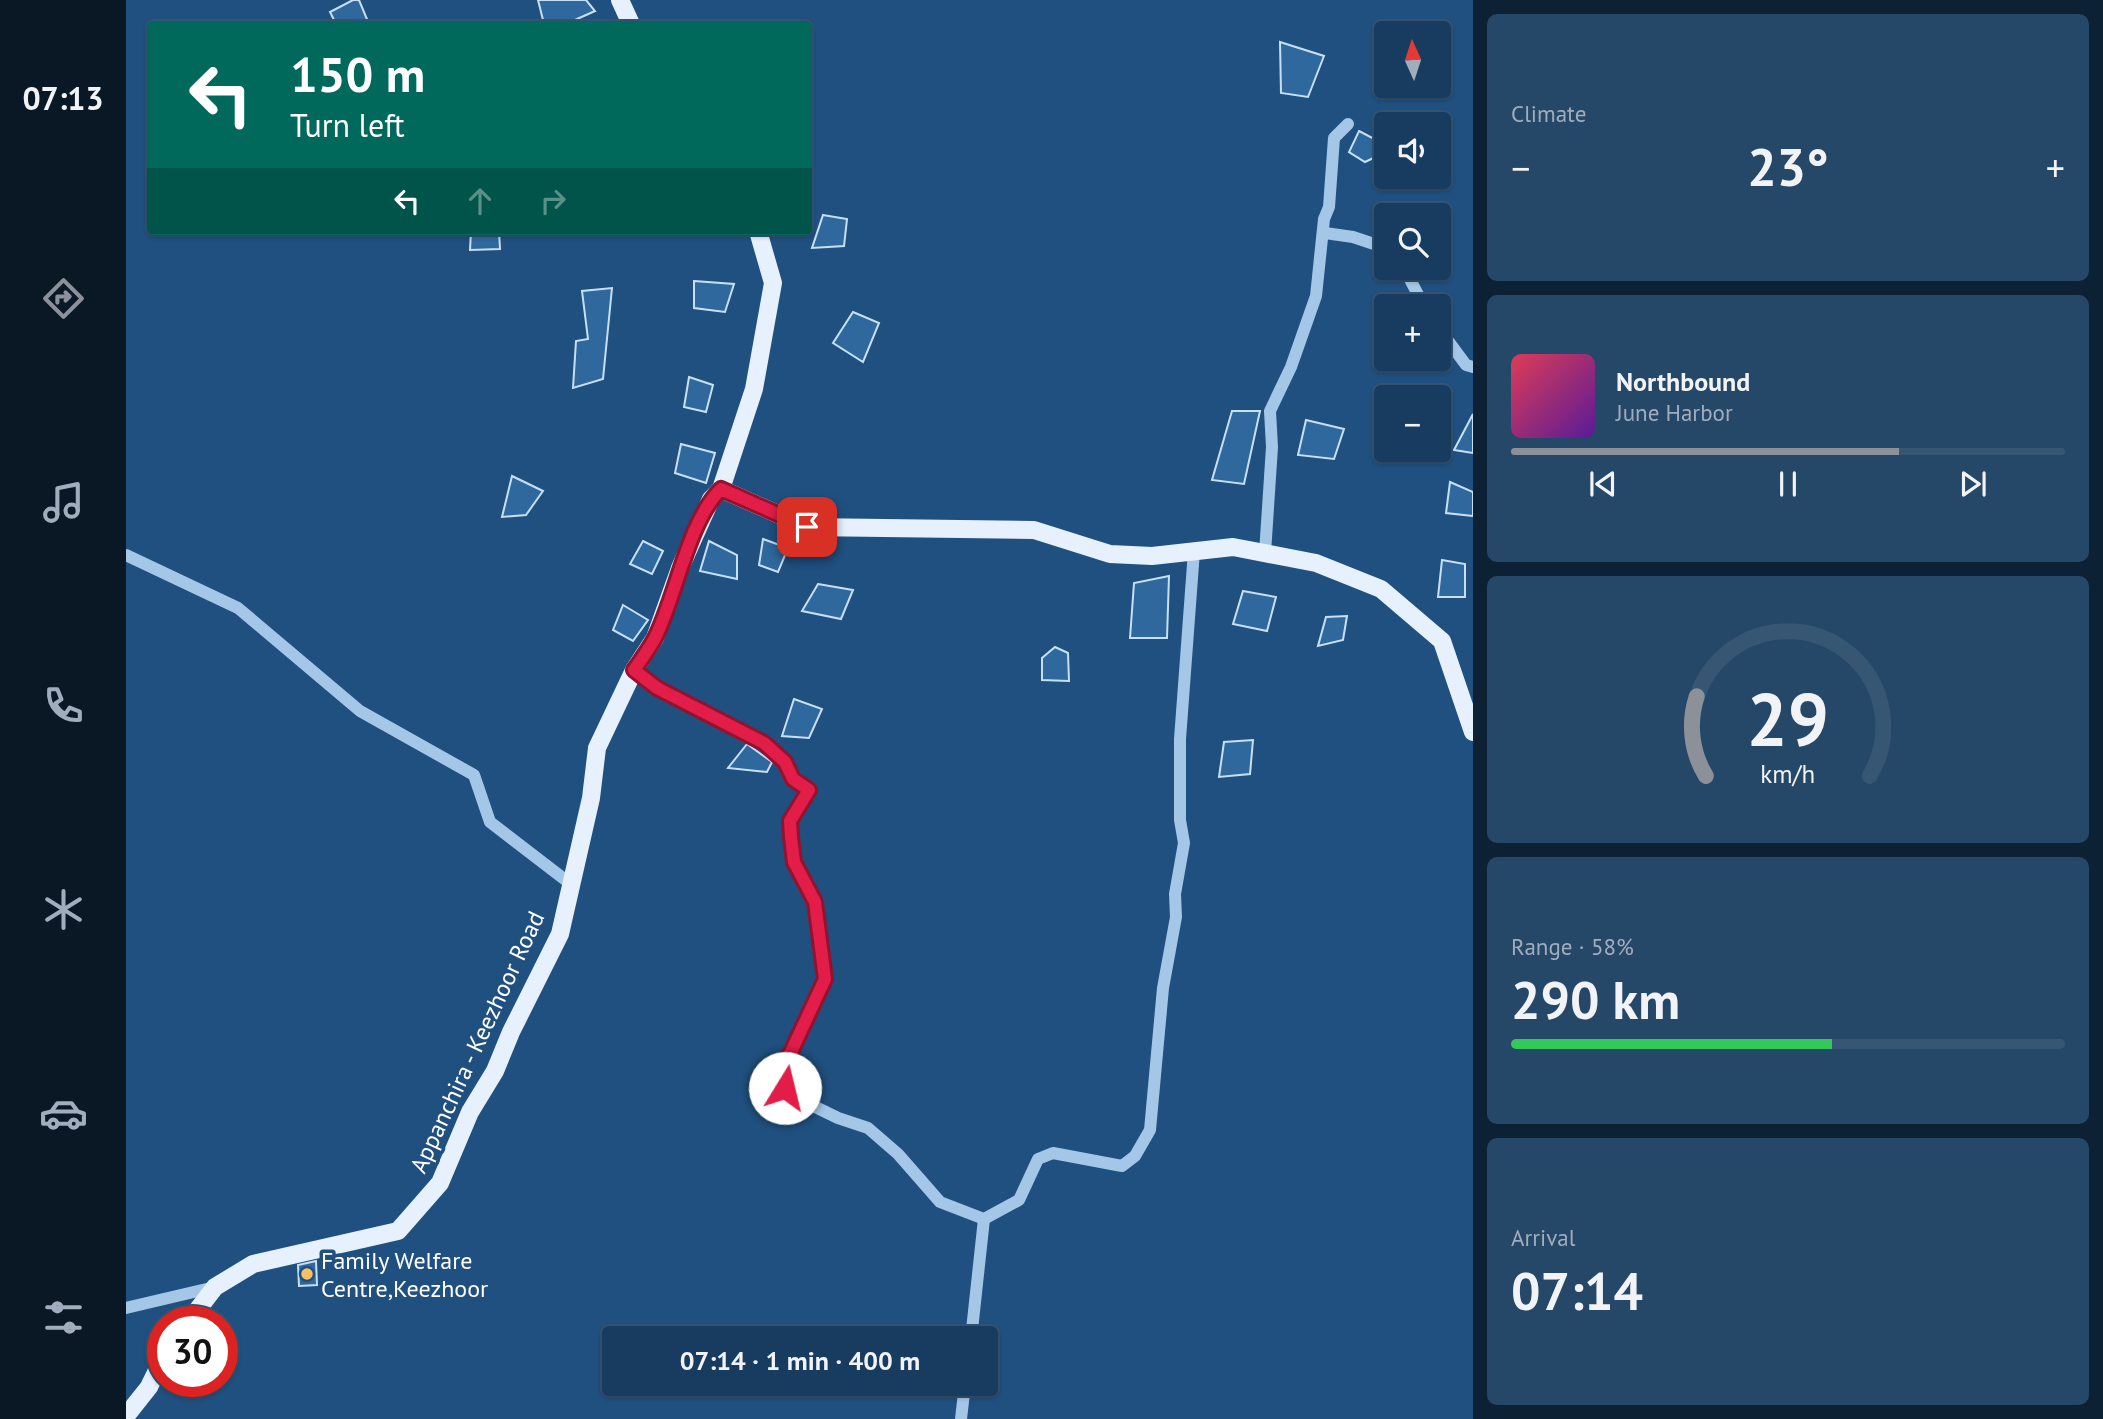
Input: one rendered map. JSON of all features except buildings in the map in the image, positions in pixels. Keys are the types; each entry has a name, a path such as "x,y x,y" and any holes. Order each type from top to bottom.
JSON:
{"main road":[{"path":"620,0 630,21"},
{"name":"Appanchira - Keezhoor Road","path":"200,1306 215,1287 253,1264 398,1231 419,1211 440,1183 470,1112 495,1071 511,1032 560,934 572,885 597,748 634,670 655,638 680,568 711,499 721,489 754,389 773,283 759,235"},
{"path":"721,489 807,527 1034,530 1110,554 1152,556 1233,547 1316,563 1381,589 1442,641 1473,732"},
{"path":"126,1416 147,1390"}],"street":[{"path":"1265,553 1272,447 1270,411 1291,367 1316,296 1334,138 1348,124"},
{"path":"1325,233 1353,237 1374,244"},
{"path":"1451,345 1466,365 1473,367"},
{"path":"634,670 657,688 764,743 785,762 793,779 809,790 790,821 791,837 794,862 815,902 825,979 785,1065 785,1088 799,1099 838,1118 868,1128 898,1154 940,1202 984,1219 1019,1200 1038,1159 1053,1153 1122,1166 1135,1156 1150,1130 1163,988 1176,917 1175,894 1184,843 1180,820 1180,738 1194,551"},
{"path":"126,555 238,608 360,711 474,775 490,822 572,885"},
{"path":"972,1326 984,1219"},
{"path":"126,1308 215,1287"},
{"path":"961,1419 964,1396"}],"place":[{"name":"Family Welfare Centre,Keezhoor","path":"307,1274"}],"route":[{"path":"785,1088 785,1065 805,1027 825,979 815,902 794,862 791,837 790,821 809,790 793,779 785,762 764,743 657,688 634,670 655,638 680,568 711,499 721,489 807,527"}]}
